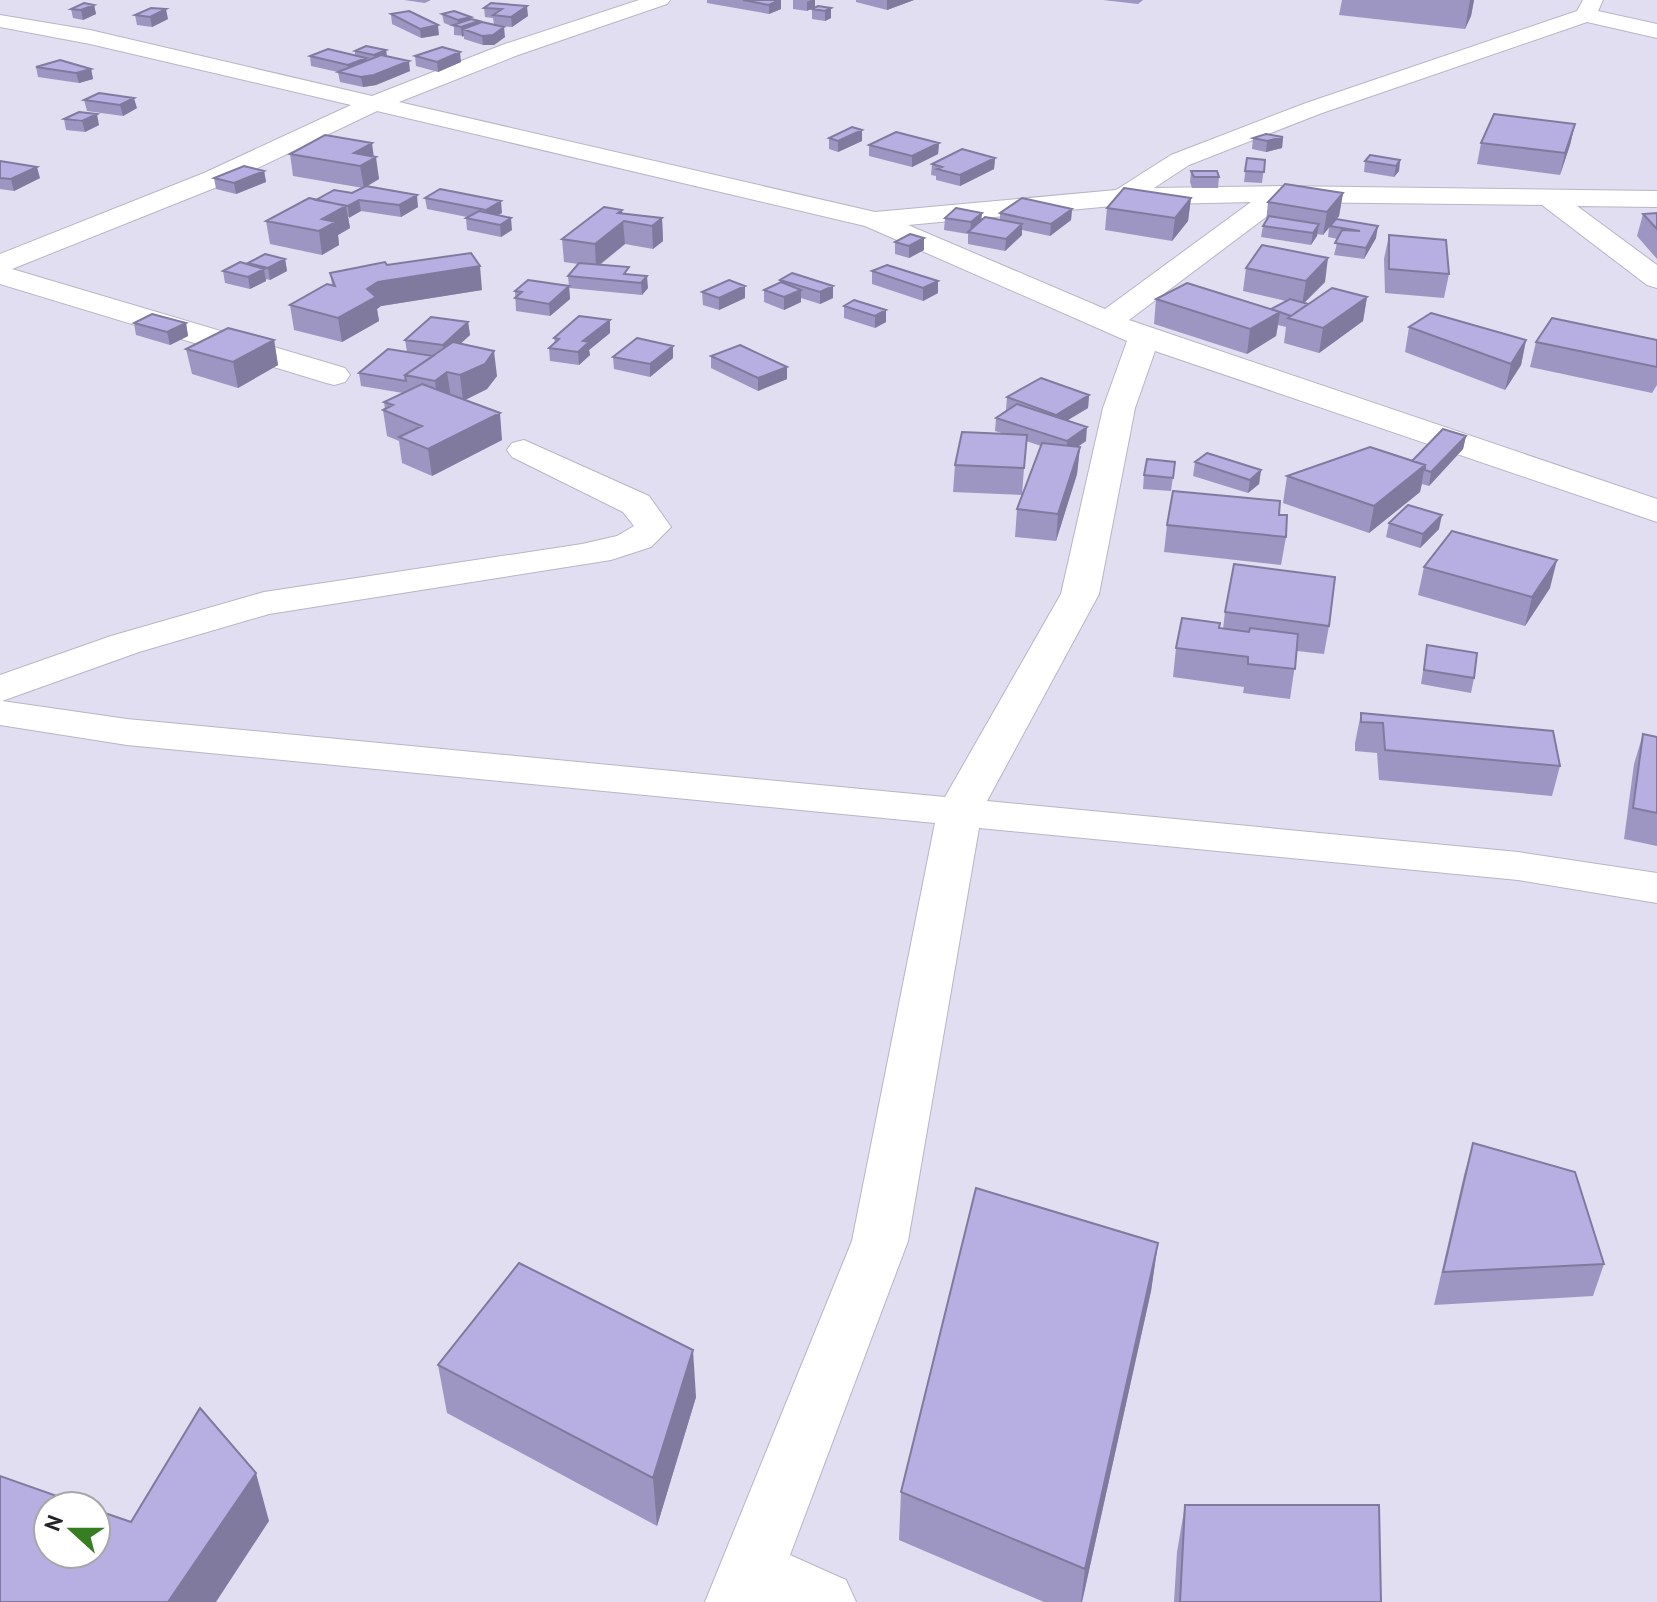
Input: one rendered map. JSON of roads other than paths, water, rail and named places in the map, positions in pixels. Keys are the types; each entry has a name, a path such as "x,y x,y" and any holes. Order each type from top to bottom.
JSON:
{"street":[{"path":"0,264 213,179 375,103 510,50 660,0"},
{"path":"1123,197 1180,160 1589,8 1657,31"},
{"path":"0,21 90,37 874,220 1126,329 1657,511"},
{"path":"874,220 1123,197 1280,194 1657,199"},
{"path":"822,1602 746,1586 880,1241 960,810 1080,594 1119,408 1126,329 1280,194"},
{"path":"1549,198 1657,279"},
{"path":"0,275 334,375"},
{"path":"0,689 125,644 264,603 582,555 629,544 645,536 653,527 636,504 524,450"},
{"path":"0,713 127,732 1518,866 1657,888"}]}
